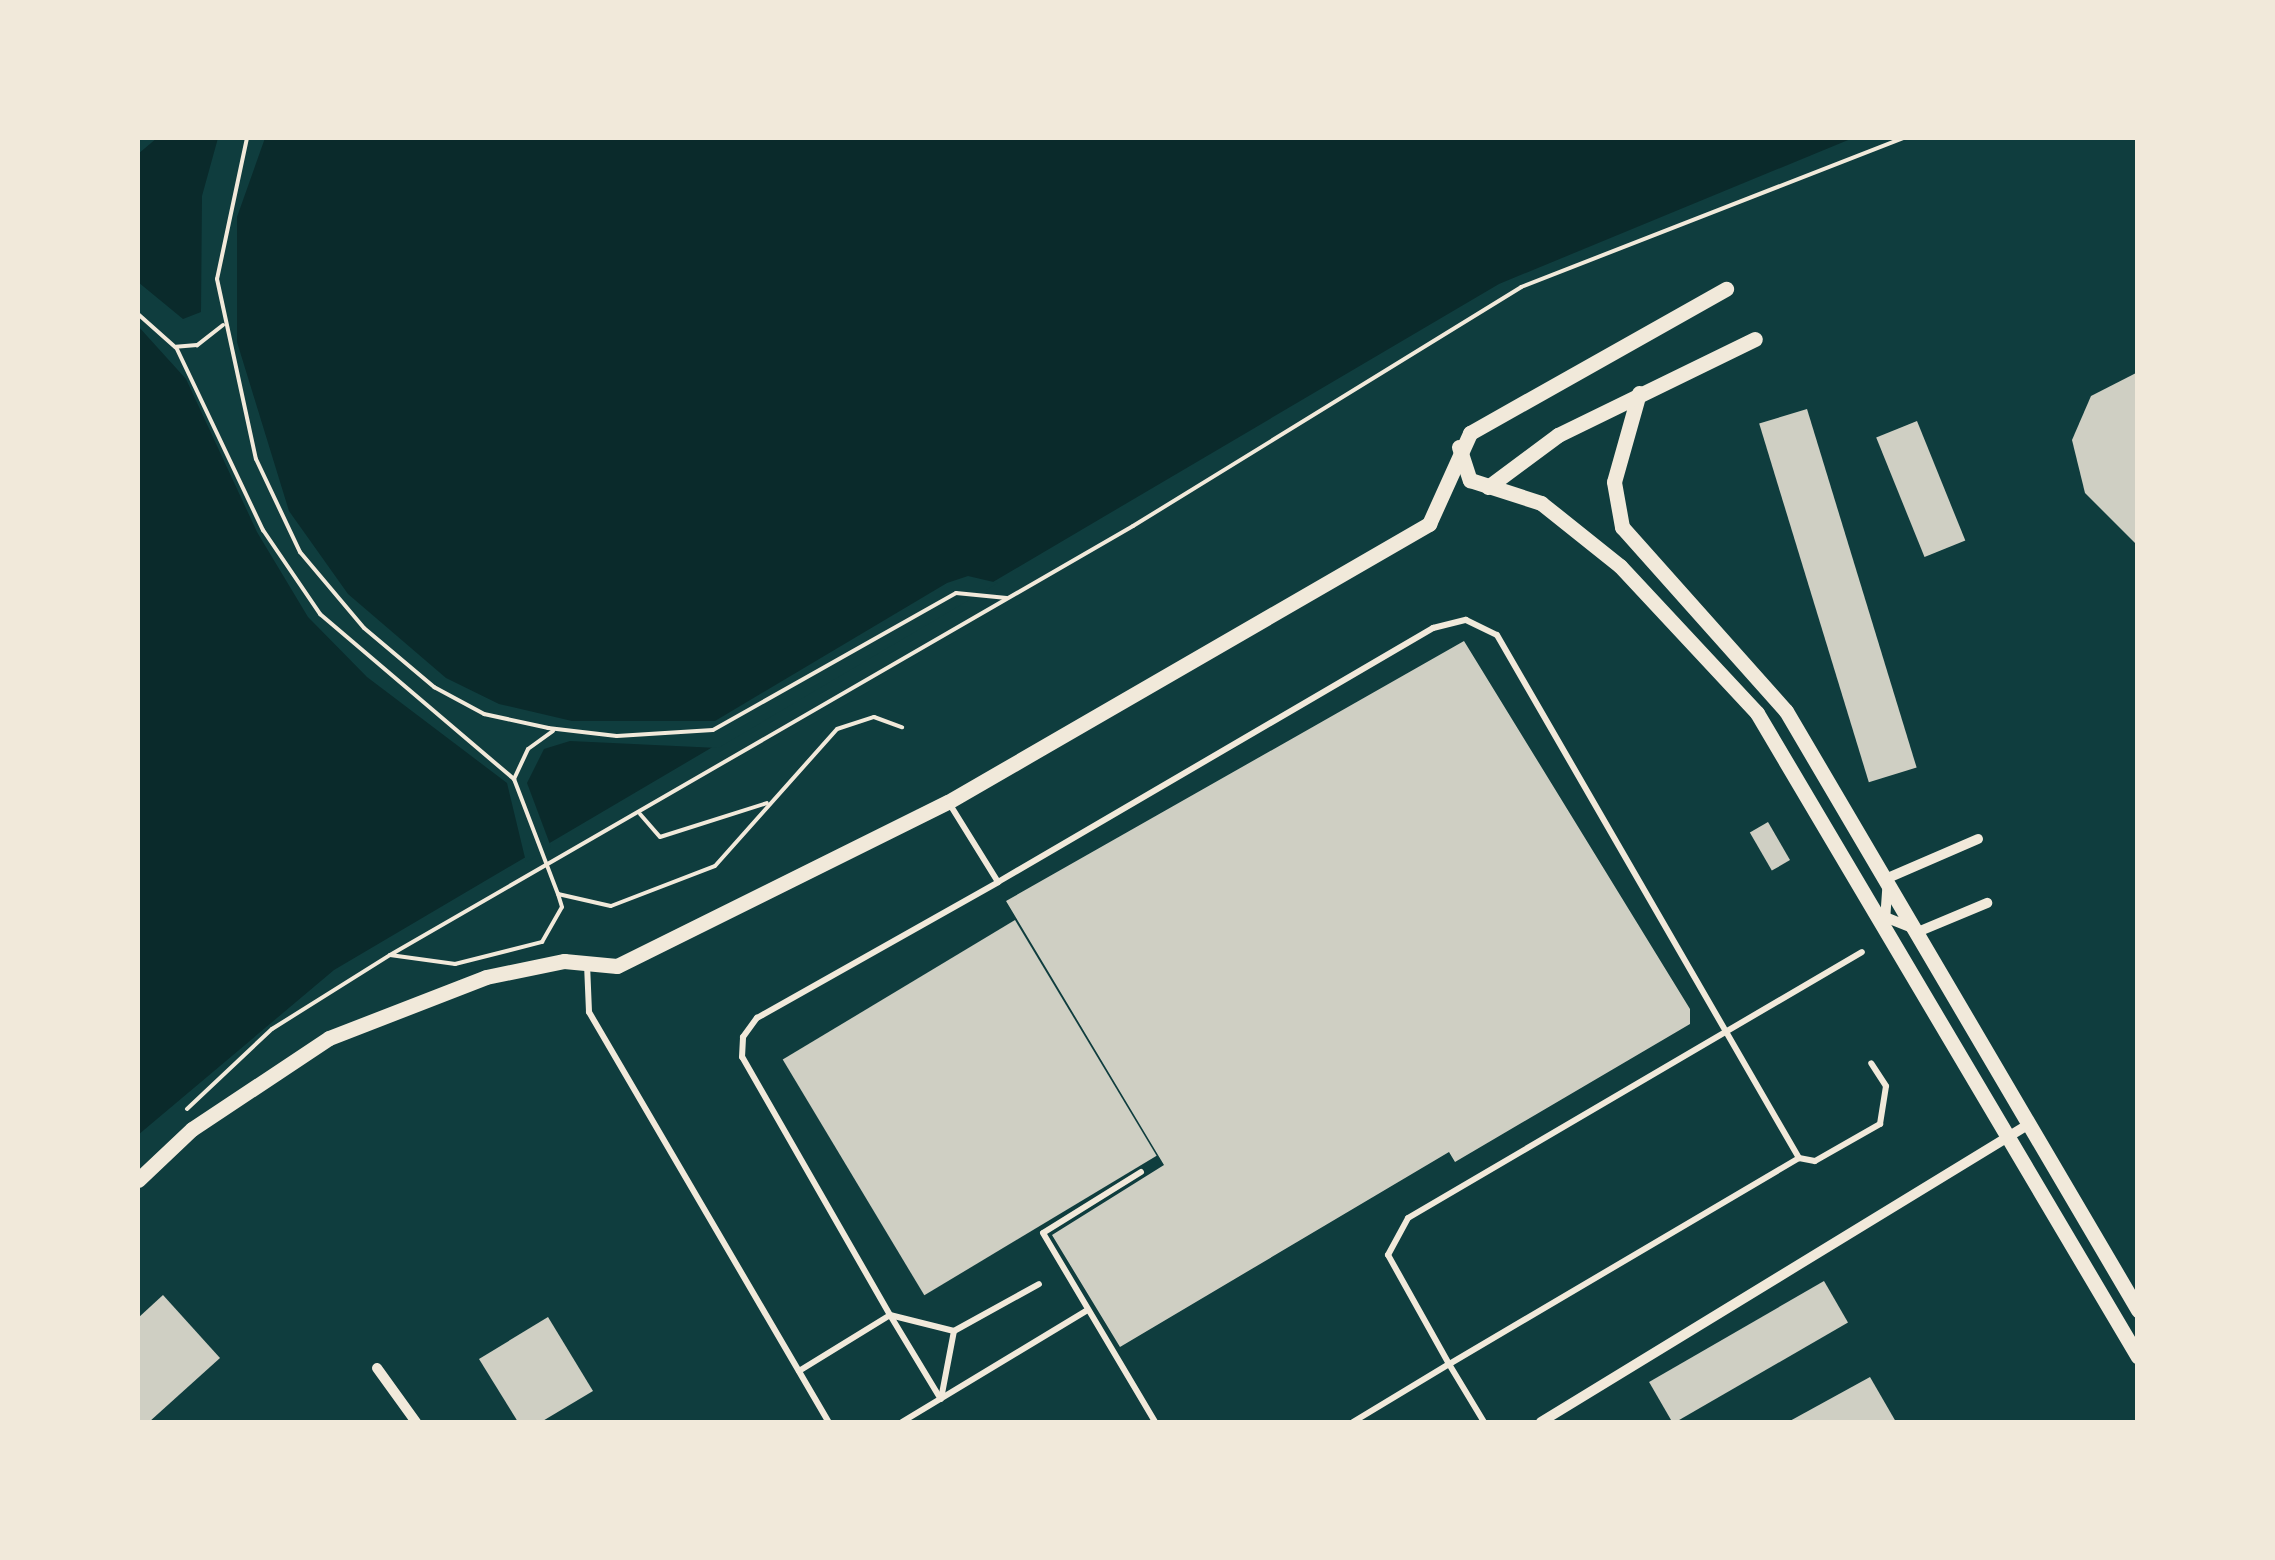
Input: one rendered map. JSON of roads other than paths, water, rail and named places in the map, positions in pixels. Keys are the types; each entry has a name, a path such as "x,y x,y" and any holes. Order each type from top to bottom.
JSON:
{"street":[{"path":"138,1180 192,1129 329,1038 486,977 587,963 617,966 948,802 1429,524 1460,443 1531,393 1726,289"},
{"path":"1488,487 1558,434 1754,339"},
{"path":"1639,392 1614,482 1622,527 1643,556 1755,670 1920,931 2138,1310"},
{"path":"1460,443 1463,472 1488,487 1564,519 1693,636 1791,758 2138,1356"},
{"path":"1888,878 1978,840"},
{"path":"1885,917 1888,878"},
{"path":"1885,917 1920,931 1987,903"},
{"path":"1541,1422 2029,1124"},
{"path":"377,1368 416,1422"}],"lane":[{"path":"940,1399 742,1057 743,1036 757,1018 1433,628 1466,620 1497,635 1799,1158"},
{"path":"948,802 998,882"},
{"path":"1484,1422 1388,1255 1394,1232 1726,1028 1862,952"},
{"path":"587,963 589,1012 830,1422"},
{"path":"1354,1422 1799,1158 1815,1161 1880,1124 1886,1086 1871,1062"},
{"path":"1141,1172 1043,1233 1155,1422"},
{"path":"799,1370 890,1314 954,1330 1039,1284"},
{"path":"902,1422 1088,1310"},
{"path":"940,1399 954,1330"}],"water":[{"path":"157,138 1853,138 1499,284 334,970 138,1135 138,154"}]}
